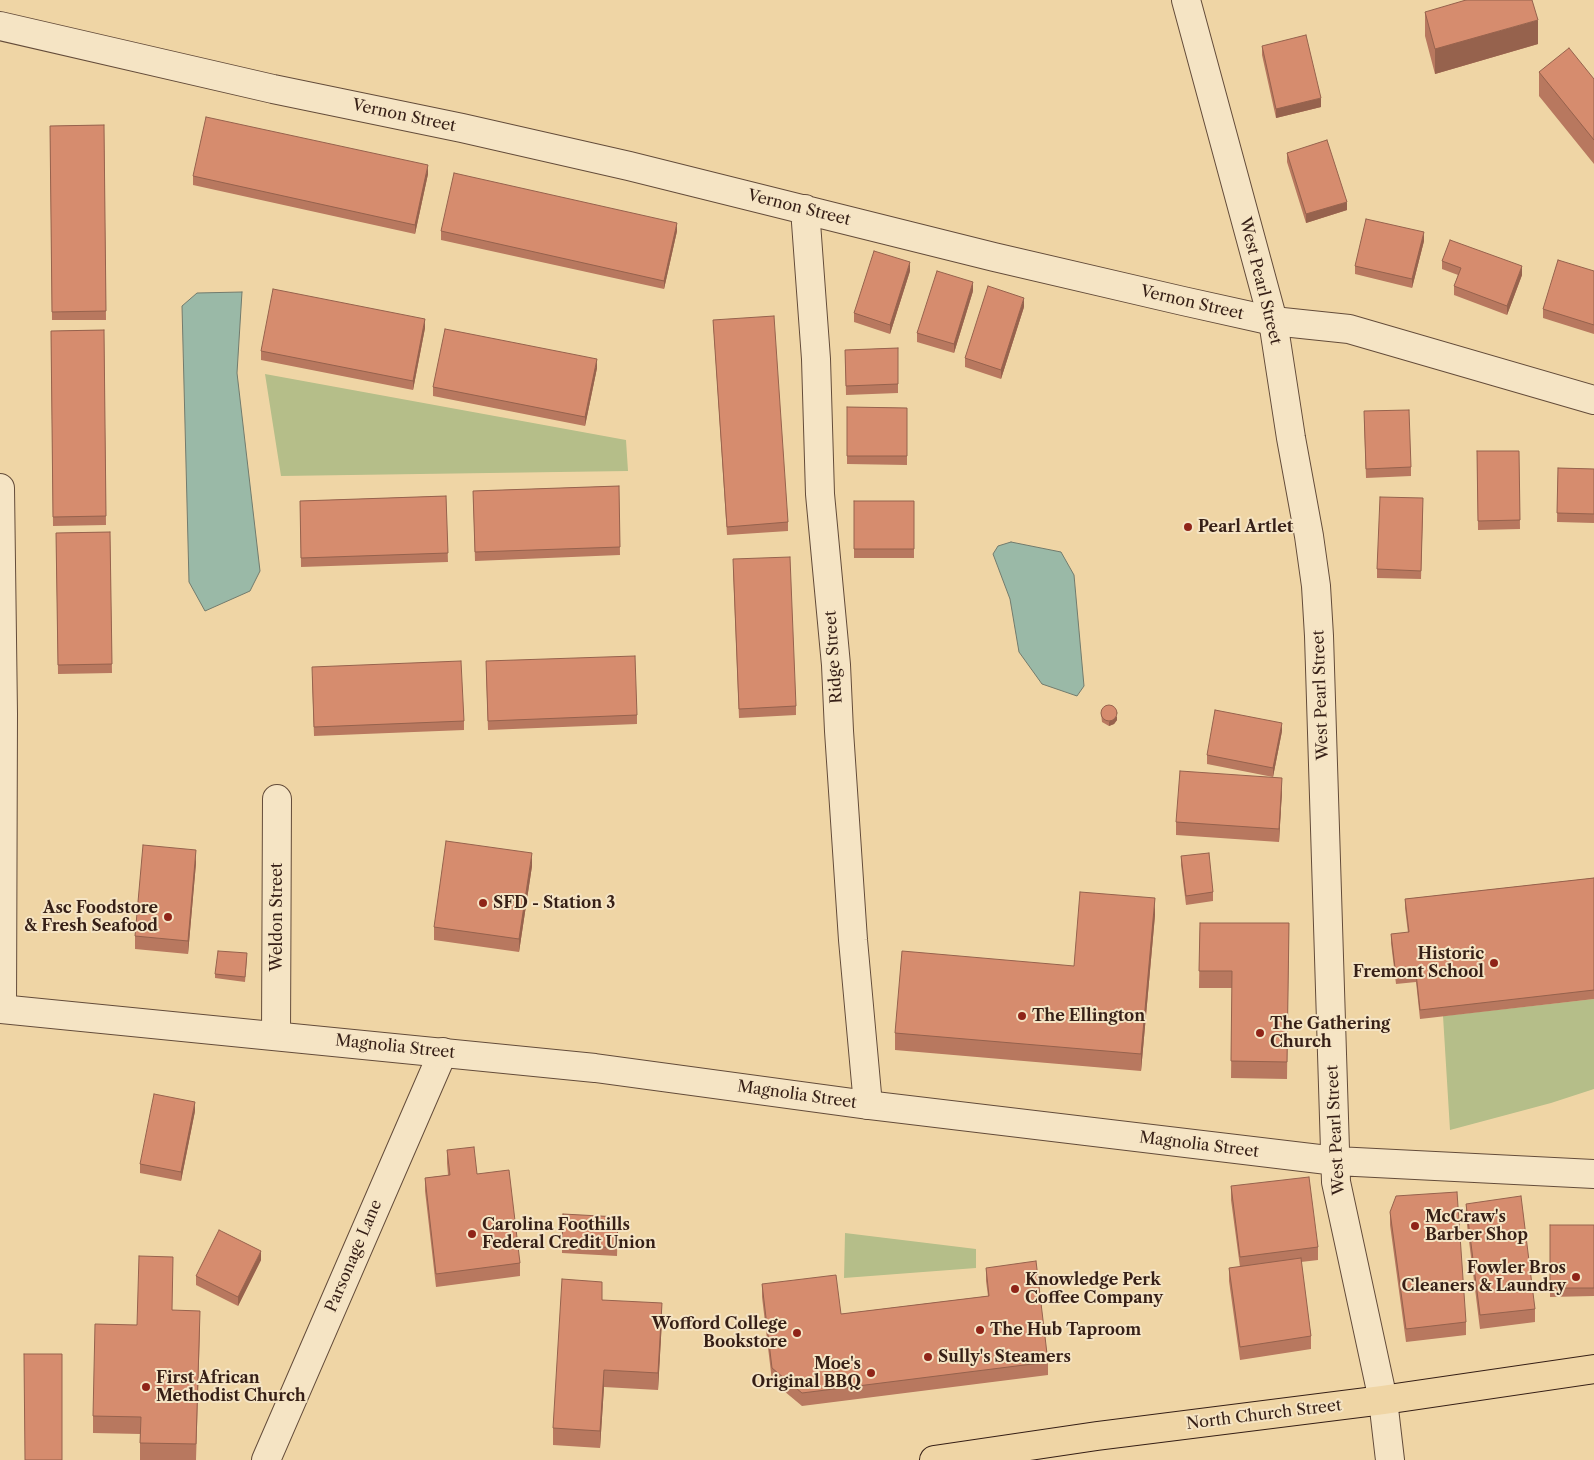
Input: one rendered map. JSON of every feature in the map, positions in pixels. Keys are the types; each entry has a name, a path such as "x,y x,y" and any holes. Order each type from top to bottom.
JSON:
{"main road":[{"name":"North Church Street","path":"934,1460 1078,1439 1383,1400 1594,1369"}],"street":[{"name":"West Pearl Street","path":"1186,0 1273,321 1290,438 1309,536 1316,586 1320,646 1336,1182 1383,1400 1390,1460"},
{"name":"Vernon Street","path":"0,26 272,89 462,128 805,209 1004,259 1273,321 1349,329 1594,400"},
{"name":"Ridge Street","path":"805,209 816,359 820,494 836,665 853,940 868,1105"},
{"path":"0,488 3,714 1,1009"},
{"name":"Weldon Street","path":"276,1035 277,799"},
{"name":"Magnolia Street","path":"1,1009 595,1068 868,1105 1336,1161 1594,1173"},
{"name":"Parsonage Lane","path":"266,1460 443,1052"}],"green space":[{"path":"265,374 626,440 628,471 281,476"},
{"path":"1594,999 1594,1089 1551,1103 1450,1130 1443,1016"},
{"path":"845,1233 976,1249 976,1268 844,1278"}],"shaded area":[{"path":"242,292 237,373 260,571 250,591 205,611 189,582 182,306 197,293"},
{"path":"1011,542 1061,552 1074,575 1084,686 1077,696 1042,684 1019,652 1010,599 993,554 998,546"}],"building":[{"path":"1466,0 1532,0 1538,20 1435,49 1425,12"},
{"path":"1306,35 1321,98 1276,109 1262,46"},
{"path":"1569,48 1594,79 1594,140 1539,72"},
{"path":"206,117 428,165 415,225 193,176"},
{"path":"104,125 106,311 52,312 50,126"},
{"path":"1327,140 1347,202 1306,214 1287,153"},
{"path":"454,173 677,223 664,281 441,231"},
{"path":"1366,219 1424,232 1412,279 1355,266"},
{"path":"1450,240 1522,266 1507,306 1454,286 1461,268 1442,261"},
{"path":"874,251 910,262 890,325 854,313"},
{"path":"1558,260 1594,271 1594,325 1543,309"},
{"path":"937,271 973,282 954,344 917,333"},
{"path":"988,286 1024,298 1001,370 965,358"},
{"path":"273,289 425,319 413,381 261,351"},
{"path":"774,316 788,522 727,527 713,320"},
{"path":"445,329 597,359 585,417 433,387"},
{"path":"104,330 106,516 53,517 51,331"},
{"path":"898,348 898,384 846,386 845,350"},
{"path":"847,407 907,408 907,456 847,456"},
{"path":"1409,410 1411,467 1366,469 1364,411"},
{"path":"1477,451 1519,451 1520,520 1478,521"},
{"path":"1558,468 1594,469 1594,514 1557,513"},
{"path":"619,486 620,547 475,552 473,491"},
{"path":"446,496 448,553 301,558 300,501"},
{"path":"1380,497 1423,498 1421,571 1377,569"},
{"path":"854,501 914,501 914,549 854,549"},
{"path":"110,532 112,664 58,665 56,533"},
{"path":"790,557 796,706 739,709 733,559"},
{"path":"635,656 637,715 488,721 486,661"},
{"path":"461,661 464,721 314,727 312,667"},
{"path":"1109,705 1115,707 1117,713 1115,719 1109,721 1103,719 1101,713 1103,707"},
{"path":"1215,710 1282,723 1273,768 1207,755"},
{"path":"1180,771 1282,778 1279,829 1176,822"},
{"name":"SFD - Station 3","path":"446,841 532,853 519,939 434,927"},
{"path":"143,845 196,850 188,941 135,936"},
{"path":"1209,853 1213,892 1186,896 1181,856"},
{"name":"Historic Fremont School","path":"1594,878 1594,990 1420,1010 1416,973 1396,976 1391,934 1409,932 1405,899"},
{"name":"The Ellington","path":"1080,892 1155,898 1141,1054 895,1033 902,951 1074,966"},
{"name":"The Gathering Church","path":"1200,923 1289,923 1287,1062 1231,1061 1232,971 1199,971"},
{"path":"218,951 247,953 245,977 215,974"},
{"path":"154,1094 195,1102 181,1172 140,1164"},
{"name":"Carolina Foothills Federal Credit Union","path":"474,1147 477,1174 509,1170 520,1263 436,1274 425,1178 450,1175 447,1150"},
{"path":"1309,1177 1318,1247 1240,1257 1231,1186"},
{"path":"1457,1192 1466,1322 1406,1329 1390,1212 1396,1196"},
{"path":"1521,1196 1535,1309 1480,1315 1466,1204"},
{"path":"563,1214 618,1217 617,1248 562,1244"},
{"path":"1550,1225 1594,1225 1594,1288 1550,1288"},
{"path":"219,1230 261,1251 238,1297 196,1276"},
{"name":"First African Methodist Church","path":"139,1256 173,1257 172,1310 200,1311 196,1444 140,1443 141,1417 93,1416 95,1324 137,1325"},
{"path":"1301,1258 1311,1336 1240,1347 1229,1268"},
{"path":"1036,1261 1048,1362 802,1393 772,1368 762,1284 836,1275 841,1314 989,1296 986,1268"},
{"path":"562,1279 602,1282 602,1300 662,1303 658,1373 604,1370 600,1431 553,1428"},
{"path":"24,1354 62,1354 62,1460 25,1460"}],"place":[{"name":"Pearl Artlet","path":"1188,527"},
{"name":"SFD - Station 3","path":"483,903"},
{"name":"Asc Foodstore & Fresh Seafood","path":"168,917"},
{"name":"Historic Fremont School","path":"1494,963"},
{"name":"The Ellington","path":"1022,1016"},
{"name":"The Gathering Church","path":"1260,1033"},
{"name":"McCraw's Barber Shop","path":"1415,1226"},
{"name":"Carolina Foothills Federal Credit Union","path":"472,1234"},
{"name":"Fowler Bros Cleaners & Laundry","path":"1576,1277"},
{"name":"Knowledge Perk Coffee Company","path":"1015,1289"},
{"name":"The Hub Taproom","path":"980,1330"},
{"name":"Wofford College Bookstore","path":"797,1333"},
{"name":"Sully's Steamers","path":"928,1357"},
{"name":"Moe's Original BBQ","path":"871,1373"},
{"name":"First African Methodist Church","path":"146,1387"}]}
